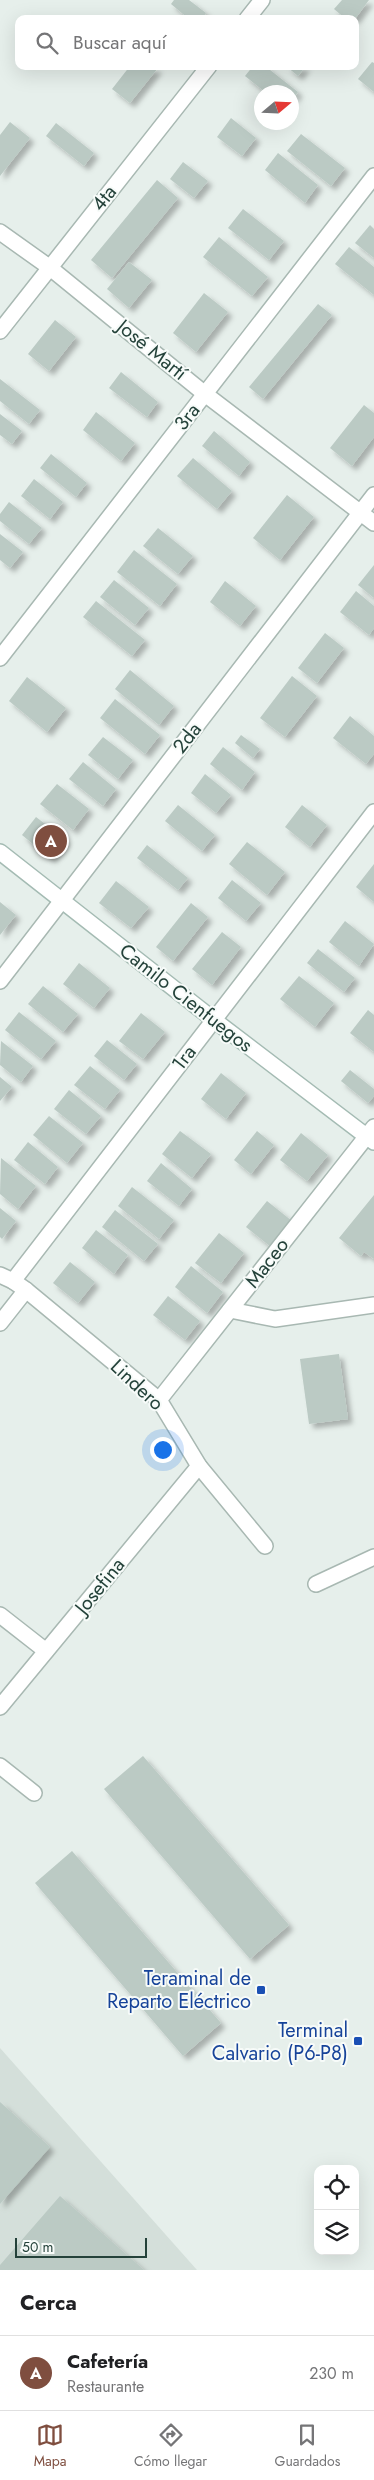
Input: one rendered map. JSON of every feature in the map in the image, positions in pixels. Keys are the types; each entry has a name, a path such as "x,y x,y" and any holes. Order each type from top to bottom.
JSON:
{"street":[{"path":"250,15 262,0"},
{"name":"4ta","path":"0,330 206,70"},
{"name":"3ra","path":"0,658 374,176"},
{"name":"José Martí","path":"0,232 49,267 205,394 374,524"},
{"name":"2da","path":"0,981 374,495"},
{"name":"1ra","path":"6,1278 214,1020 374,812"},
{"name":"Camilo Cienfuegos","path":"0,852 214,1020 372,1135"},
{"name":"Maceo","path":"159,1400 372,1135"},
{"name":"Lindero","path":"6,1278 26,1290 159,1400 199,1466 265,1546"},
{"path":"0,1323 26,1290"},
{"path":"230,1310 275,1320 374,1305"},
{"name":"Josefina","path":"0,1707 199,1466"},
{"path":"316,1584 374,1557"},
{"path":"0,1615 46,1651"},
{"path":"0,1766 34,1793"}],"shaded area":[{"path":"0,2048 197,2270 0,2270"}],"building":[{"path":"174,0 189,0 206,13 205,15 184,15 171,4"},
{"path":"342,0 369,0 358,15 341,15 334,9"},
{"path":"372,62 374,63 374,92 358,79"},
{"path":"127,70 156,70 130,103 112,89"},
{"path":"250,70 270,70 289,85 256,85 245,76"},
{"path":"291,70 303,70 298,76"},
{"path":"231,118 256,138 242,156 217,137"},
{"path":"10,122 30,138 0,176 0,135"},
{"path":"56,123 94,153 84,166 46,136"},
{"path":"301,134 345,168 331,186 287,151"},
{"path":"278,153 318,185 305,203 265,170"},
{"path":"183,162 208,181 194,198 170,179"},
{"path":"157,180 178,198 112,278 91,260"},
{"path":"243,209 284,241 269,260 228,228"},
{"path":"370,225 374,229 374,258 355,243"},
{"path":"219,237 268,277 252,296 203,257"},
{"path":"349,247 374,267 374,295 335,264"},
{"path":"129,262 152,280 129,308 107,289"},
{"path":"204,293 228,312 196,352 173,333"},
{"path":"318,304 332,315 263,399 249,387"},
{"path":"55,320 76,337 49,371 28,354"},
{"path":"121,372 158,402 147,417 109,388"},
{"path":"0,379 40,410 29,424 0,401"},
{"path":"364,405 374,413 374,437 352,466 330,448"},
{"path":"96,412 135,443 121,461 83,430"},
{"path":"0,414 22,431 12,444 0,435"},
{"path":"214,431 250,462 239,476 202,446"},
{"path":"51,454 87,483 76,497 40,468"},
{"path":"193,458 232,491 217,509 177,476"},
{"path":"34,479 63,502 50,519 21,496"},
{"path":"287,495 314,517 280,560 253,538"},
{"path":"9,502 42,528 29,544 0,521 0,514"},
{"path":"158,528 193,556 178,574 143,546"},
{"path":"0,534 23,552 10,568 0,560"},
{"path":"134,550 177,584 160,606 117,572"},
{"path":"374,565 374,598 358,585"},
{"path":"114,580 149,608 135,625 100,597"},
{"path":"225,581 256,606 240,626 210,602"},
{"path":"356,591 374,606 374,628 369,635 340,612"},
{"path":"96,601 145,640 132,656 83,617"},
{"path":"325,633 344,648 317,683 298,668"},
{"path":"130,670 174,706 159,725 115,689"},
{"path":"292,676 317,696 285,737 260,718"},
{"path":"27,677 66,708 47,732 9,701"},
{"path":"115,699 160,735 145,754 100,718"},
{"path":"350,716 374,736 374,754 366,764 333,738"},
{"path":"241,735 260,749 253,758 235,743"},
{"path":"103,737 133,760 118,779 88,755"},
{"path":"223,747 255,772 242,790 210,764"},
{"path":"83,762 116,789 103,806 69,779"},
{"path":"205,774 231,795 216,813 191,793"},
{"path":"57,784 89,809 73,830 40,804"},
{"path":"178,805 215,835 202,851 165,821"},
{"path":"302,805 327,825 310,847 285,827"},
{"path":"36,817 66,840 51,859 22,835"},
{"path":"247,842 285,872 267,895 229,864"},
{"path":"147,845 188,878 178,890 137,858"},
{"path":"374,864 374,902 356,887"},
{"path":"232,880 261,903 246,921 218,898"},
{"path":"116,881 149,907 131,928 99,903"},
{"path":"0,902 16,915 0,935"},
{"path":"191,903 208,917 173,961 156,947"},
{"path":"345,921 374,944 359,966 329,942"},
{"path":"222,932 241,947 212,985 192,969"},
{"path":"318,949 355,978 344,992 307,963"},
{"path":"79,963 110,988 94,1008 63,984"},
{"path":"299,976 334,1003 315,1027 280,999"},
{"path":"43,986 78,1014 63,1032 28,1004"},
{"path":"368,1010 374,1015 374,1052 350,1033"},
{"path":"19,1012 56,1041 41,1059 5,1030"},
{"path":"141,1013 165,1032 143,1059 119,1041"},
{"path":"107,1040 137,1064 124,1080 94,1056"},
{"path":"1,1041 33,1066 21,1082 0,1065"},
{"path":"90,1066 120,1090 105,1109 74,1085"},
{"path":"350,1070 374,1089 374,1096 368,1103 341,1081"},
{"path":"221,1073 246,1093 226,1119 201,1099"},
{"path":"0,1077 12,1087 0,1101"},
{"path":"69,1090 101,1116 86,1134 54,1109"},
{"path":"49,1116 83,1143 67,1163 33,1135"},
{"path":"180,1131 211,1154 192,1178 162,1154"},
{"path":"257,1131 274,1145 251,1174 234,1160"},
{"path":"301,1133 328,1155 307,1181 280,1160"},
{"path":"28,1142 58,1167 45,1184 14,1160"},
{"path":"1,1158 36,1186 18,1209 0,1194"},
{"path":"161,1163 192,1189 179,1206 147,1181"},
{"path":"132,1187 174,1220 159,1239 118,1206"},
{"path":"374,1195 374,1259 364,1252 361,1256 339,1238"},
{"path":"267,1201 292,1221 271,1247 246,1227"},
{"path":"0,1208 16,1221 2,1239 0,1237"},
{"path":"115,1210 158,1244 144,1261 102,1227"},
{"path":"96,1230 128,1255 114,1274 82,1248"},
{"path":"219,1233 244,1253 221,1283 195,1263"},
{"path":"70,1262 95,1282 78,1303 53,1283"},
{"path":"191,1266 223,1292 207,1313 175,1287"},
{"path":"168,1296 200,1321 185,1340 153,1315"},
{"path":"339,1354 348,1419 309,1424 300,1359"},
{"path":"143,1756 289,1925 250,1959 104,1789"},
{"path":"72,1851 221,2023 183,2056 35,1883"},
{"path":"0,2102 50,2147 0,2204"},
{"path":"60,2196 144,2270 0,2270 0,2265"}],"place":[{"name":"Cafetería","path":"51,841"},
{"name":"Teraminal de Reparto Eléctrico","path":"261,1990"},
{"name":"Terminal Calvario (P6-P8)","path":"358,2041"}]}
